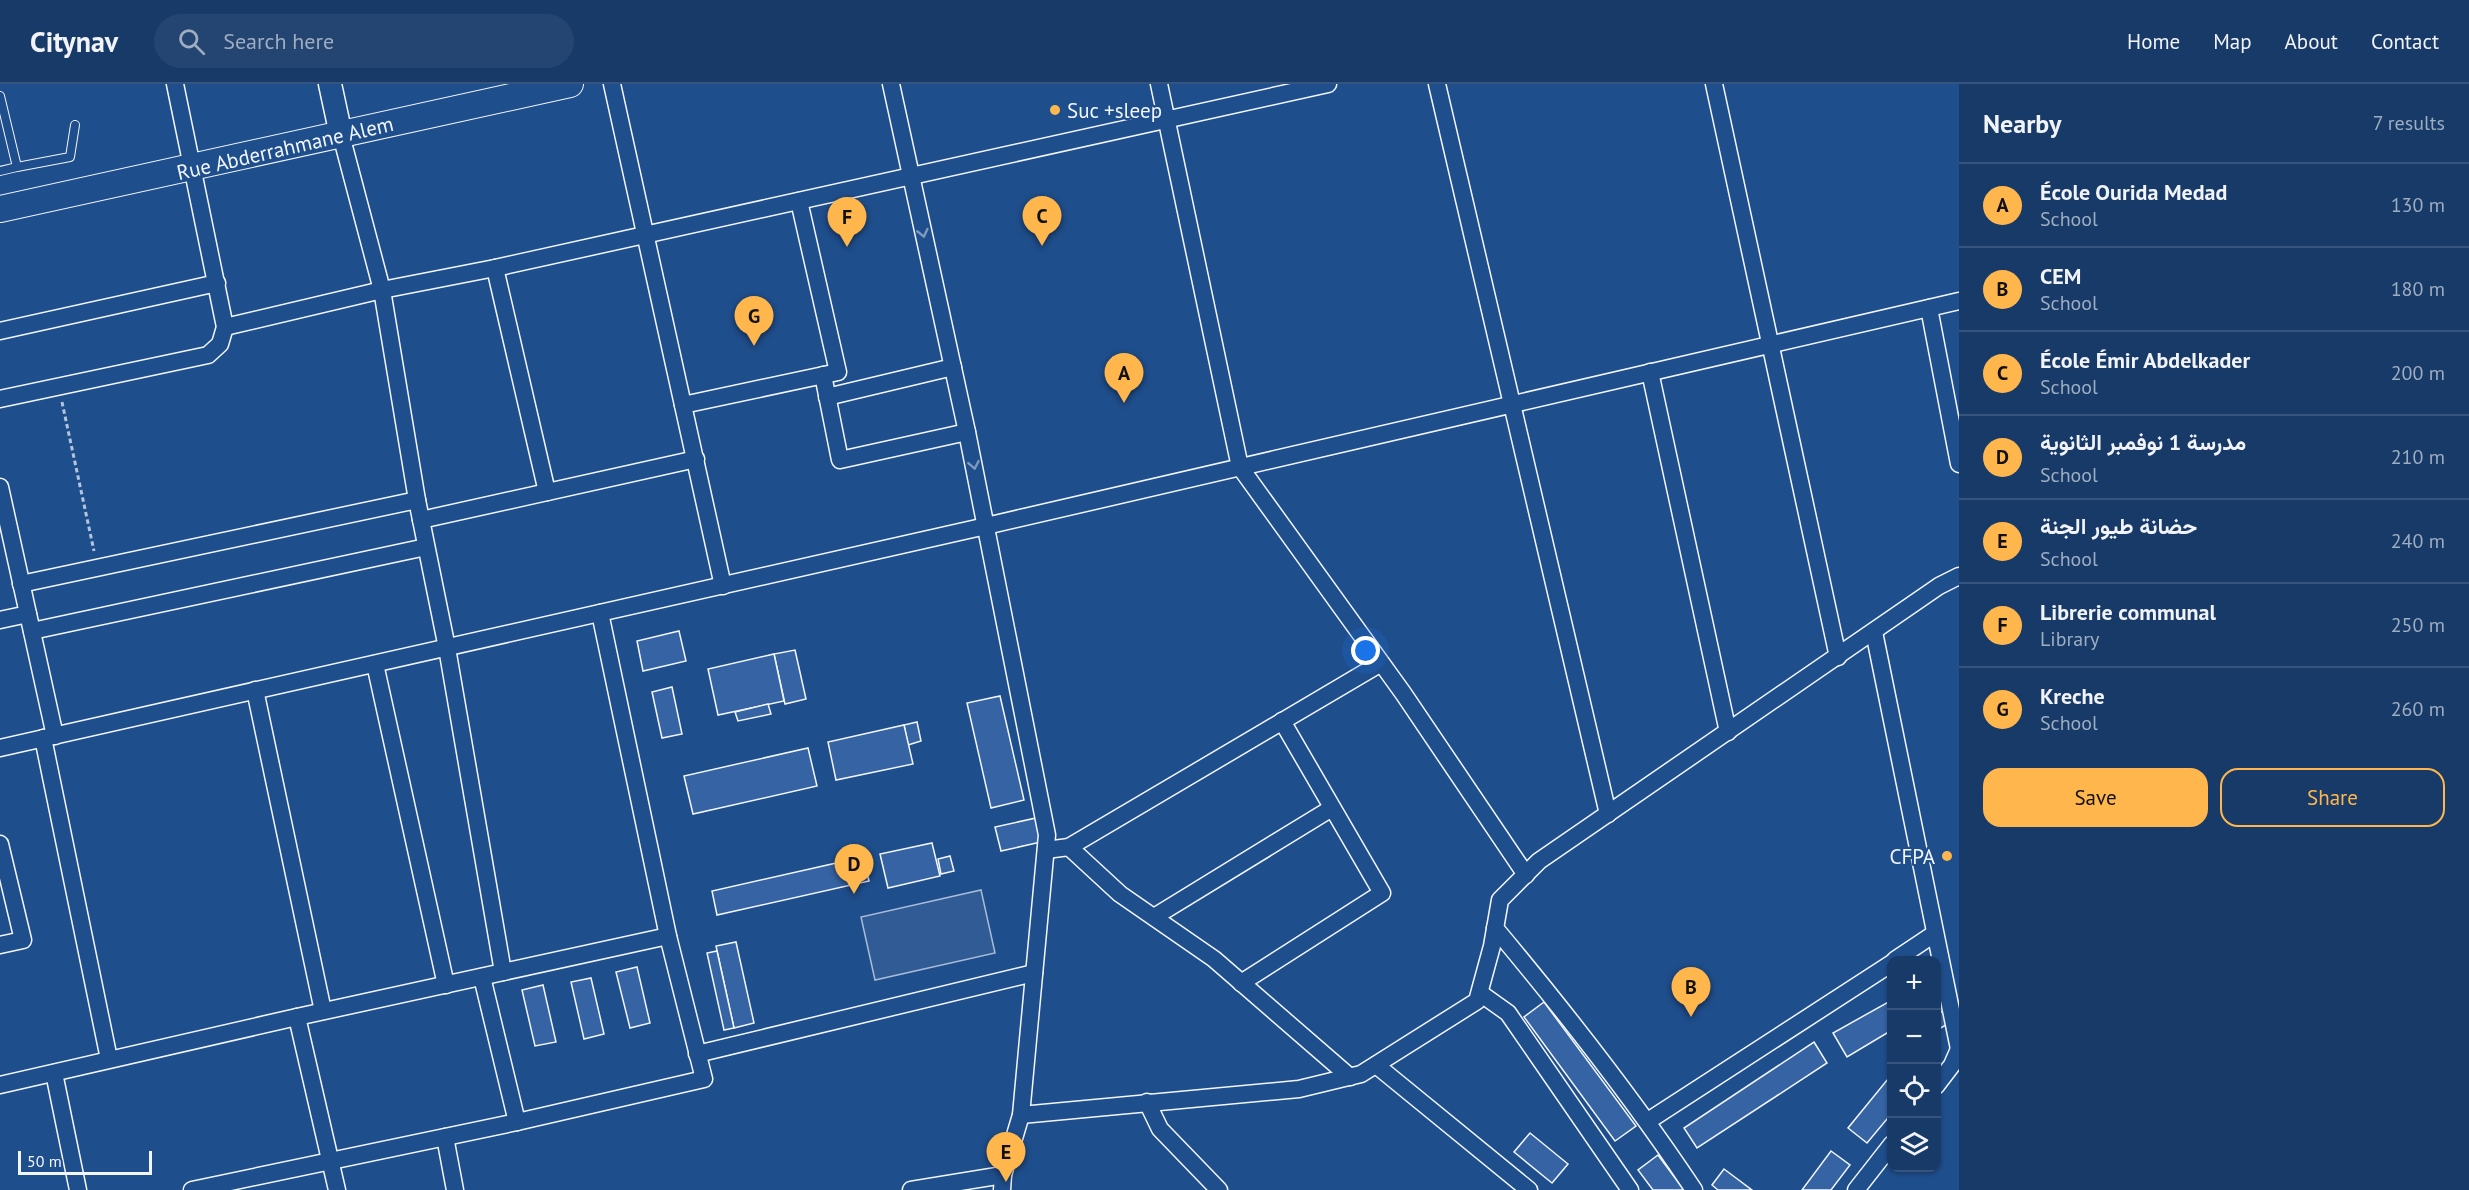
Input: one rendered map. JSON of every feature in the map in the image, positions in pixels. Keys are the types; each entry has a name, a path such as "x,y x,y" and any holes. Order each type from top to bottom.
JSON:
{"main road":[{"path":"330,84 341,135"},
{"name":"Rue Abderrahmane Alem","path":"0,209 193,169 534,88 570,84"}],"street":[{"path":"0,399 208,355 220,344 225,327 175,84"},
{"path":"612,84 723,586"},
{"path":"891,84 967,432 1047,835 1021,1115 1002,1182 911,1190"},
{"path":"1159,84 1240,467 1381,663 1526,874"},
{"path":"225,327 382,290 495,268 1328,84"},
{"path":"1437,84 1608,814"},
{"path":"1714,84 1838,657"},
{"path":"341,135 382,290 417,500 447,648 503,972"},
{"path":"683,405 838,372 799,201"},
{"path":"495,268 547,492"},
{"path":"0,331 217,283"},
{"path":"0,748 986,526 1771,342 1959,301"},
{"path":"1929,308 1959,465"},
{"path":"827,397 953,367"},
{"path":"1650,372 1728,732"},
{"path":"823,375 840,460 967,432"},
{"path":"421,520 696,459"},
{"path":"0,487 2,511 32,631 49,737 109,1059"},
{"path":"21,584 417,500"},
{"path":"32,631 426,547"},
{"path":"1021,1115 1299,1089 1361,1074 1377,1065 1477,1001 1500,900 1539,861 1939,586 1959,576"},
{"path":"192,1190 517,1122 704,1079 668,936 600,613"},
{"path":"0,620 28,614"},
{"path":"1874,632 1959,1049 1952,1065 1941,1079"},
{"path":"1046,850 1069,847 1381,663"},
{"path":"375,664 446,985"},
{"path":"255,690 323,1011"},
{"path":"1241,983 1382,893 1282,722"},
{"path":"1154,917 1332,808"},
{"path":"0,844 23,940 0,945"},
{"path":"1069,847 1120,894 1214,960 1350,1077"},
{"path":"1495,928 1576,1025 1648,1121 1694,1190"},
{"path":"1901,956 1934,934"},
{"path":"0,1085 323,1011 668,936"},
{"path":"1648,1121 1887,966"},
{"path":"697,1054 1034,974"},
{"path":"482,977 517,1122"},
{"path":"1480,993 1508,1012 1630,1190"},
{"path":"297,1017 337,1190"},
{"path":"1377,1065 1529,1190"},
{"path":"54,1073 78,1190"},
{"path":"1147,1102 1160,1129 1219,1190"},
{"path":"445,1137 455,1190"},
{"path":"1856,1190 1887,1150"}],"lane":[{"path":"0,96 17,167"},
{"path":"0,171 70,156 75,125"}],"path":[{"path":"59,386 98,568"}],"shaded area":[{"path":"981,890 995,953 875,980 861,917"}],"building":[{"path":"679,631 686,661 643,671 637,641"},
{"path":"795,650 806,699 785,704 774,654"},
{"path":"774,654 784,701 718,715 708,669"},
{"path":"672,687 682,734 662,738 652,692"},
{"path":"1000,696 1024,800 991,808 967,703"},
{"path":"768,704 771,714 738,721 735,712"},
{"path":"917,722 921,741 908,745 904,725"},
{"path":"904,725 913,764 836,780 828,742"},
{"path":"808,748 817,786 693,814 684,776"},
{"path":"1036,818 1041,842 1001,851 995,827"},
{"path":"932,843 940,876 888,888 880,854"},
{"path":"950,856 954,871 941,874 938,859"},
{"path":"863,857 869,881 717,915 712,891"},
{"path":"736,942 754,1023 734,1028 716,946"},
{"path":"717,951 734,1028 724,1030 707,953"},
{"path":"637,967 650,1023 630,1028 616,972"},
{"path":"591,978 604,1034 584,1039 571,982"},
{"path":"543,985 556,1042 535,1046 522,990"},
{"path":"1544,1002 1636,1126 1615,1141 1524,1017"},
{"path":"1887,1003 1887,1033 1847,1057 1833,1033"},
{"path":"1941,1011 1949,1023 1941,1028"},
{"path":"1814,1042 1827,1063 1697,1148 1684,1128"},
{"path":"1887,1080 1887,1119 1867,1143 1848,1128"},
{"path":"1530,1133 1568,1164 1552,1183 1514,1152"},
{"path":"1831,1151 1850,1165 1831,1190 1802,1190"},
{"path":"1658,1155 1684,1190 1653,1190 1638,1170"},
{"path":"1724,1169 1752,1190 1718,1190 1712,1185"}],"place":[{"name":"Suc +sleep","path":"1055,110"},
{"name":"École Émir Abdelkader","path":"1042,246"},
{"name":"Librerie communal","path":"847,247"},
{"name":"Kreche","path":"754,346"},
{"name":"École Ourida Medad","path":"1124,403"},
{"name":"CFPA","path":"1947,856"},
{"name":"مدرسة 1 نوفمبر الثانوية","path":"854,894"},
{"name":"CEM","path":"1691,1017"},
{"name":"حضانة طيور الجنة","path":"1006,1182"}]}
